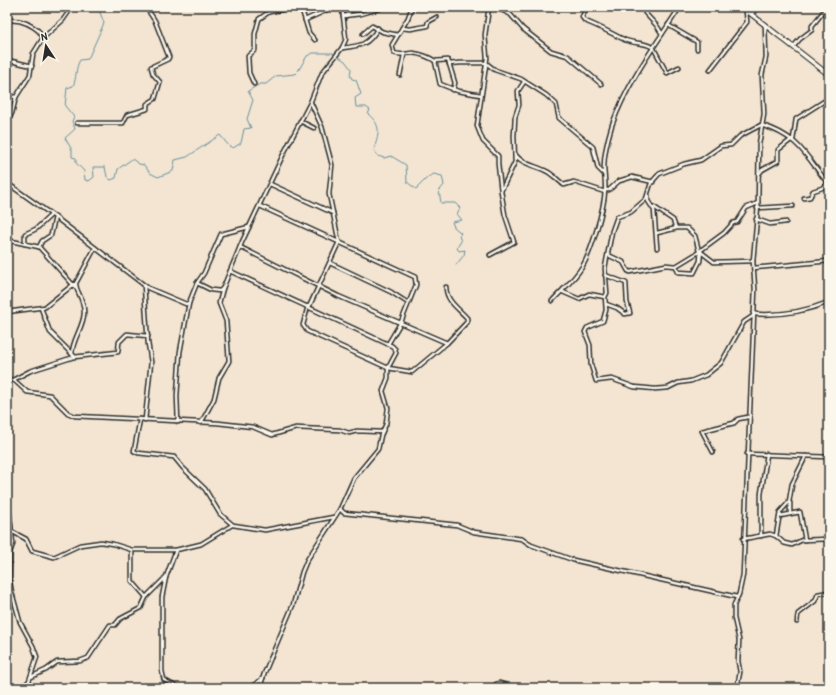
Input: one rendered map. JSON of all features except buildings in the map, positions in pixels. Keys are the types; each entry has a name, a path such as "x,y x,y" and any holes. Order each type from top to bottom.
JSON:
{"main road":[{"path":"742,7 794,46 829,75"}],"street":[{"path":"7,124 12,113 16,97 30,75 32,54 43,38 63,20 72,7"},
{"path":"77,123 123,122 127,115 144,111 147,104 155,99 160,82 153,74 151,67 168,59 169,57 154,21 146,7"},
{"path":"254,84 249,73 248,56 255,50 255,34 259,19 269,12 297,7"},
{"path":"301,7 309,33 315,40"},
{"path":"305,20 325,11 325,7"},
{"path":"201,423 214,399 219,378 229,361 226,321 219,303 223,288 240,247 310,103 322,73 342,48 346,39 345,16 342,7"},
{"path":"345,16 353,7"},
{"path":"374,7 375,11"},
{"path":"345,16 375,11 386,7"},
{"path":"412,7 408,18 392,45 393,50 397,54 418,54 434,61 447,59 455,83 453,90"},
{"path":"489,7 485,35 486,63 477,129 483,140 498,156 501,192 514,242 490,255"},
{"path":"495,7 510,14 526,32 551,51 568,56 601,84"},
{"path":"587,7 582,17 585,21 636,44 646,43 652,47 667,73 679,68"},
{"path":"646,7 645,14 657,26 662,34"},
{"path":"552,301 583,265 592,241 605,191 604,174 607,144 626,91 652,47 680,7"},
{"path":"752,14 758,7"},
{"path":"794,46 800,39 812,31 812,26 827,7"},
{"path":"710,70 747,22 746,10"},
{"path":"402,28 410,29 427,26 428,22 437,17"},
{"path":"7,19 21,21 32,26 42,35 43,38"},
{"path":"737,688 740,672 738,661 738,634 734,615 741,585 753,315 753,261 758,203 761,125 764,114 762,76 766,57 765,24"},
{"path":"668,25 695,41 697,44 697,49"},
{"path":"363,34 371,26 378,28 383,32 398,35"},
{"path":"342,48 368,42 378,28"},
{"path":"400,75 404,55"},
{"path":"7,60 32,66"},
{"path":"434,61 440,84 453,90 481,95"},
{"path":"449,64 486,63 495,70 524,82 546,95 555,103 558,118 593,147 598,168 604,174"},
{"path":"501,192 515,162 515,117 519,105 518,92 524,82"},
{"path":"7,96 16,97"},
{"path":"793,140 794,125 797,117 829,98"},
{"path":"310,103 322,127 332,165 329,194 334,213 338,242 330,264 309,307 303,323 304,330 388,368 414,372 447,343 468,320 449,299 446,287"},
{"path":"300,121 314,128"},
{"path":"761,125 793,140 814,163 828,184 822,188 813,190 810,197 804,198"},
{"path":"676,228 673,220 648,201 648,195 653,182 662,172 701,160 721,146 731,145 740,136 761,125"},
{"path":"759,175 762,170 777,162 778,150 793,140"},
{"path":"515,153 517,157 523,161 547,171 564,185 574,182 605,191 611,189 619,180 632,177 653,182"},
{"path":"7,183 55,217 144,285 162,295 189,304"},
{"path":"270,184 334,213"},
{"path":"648,195 631,212 617,217 612,231 605,268 607,293 605,297 606,312 603,321 587,328 585,332 590,345 592,365 596,381 612,379 630,386 644,389 666,388 678,383 691,381 706,375 721,363 744,322 753,315 797,313 829,302"},
{"path":"608,255 623,262 630,272 666,265 676,266 700,252 724,234 733,223 737,222 746,208 758,203"},
{"path":"260,206 415,278 417,284 401,322 392,340 388,344"},
{"path":"757,208 793,206"},
{"path":"654,207 657,248"},
{"path":"25,244 25,234 36,230 51,215"},
{"path":"39,246 42,241 52,235 55,217"},
{"path":"756,219 770,224 786,222"},
{"path":"178,422 177,396 181,348 189,304 197,283 204,273 221,234 250,227"},
{"path":"657,233 676,228 687,228 694,234 700,252 700,257 694,274 678,272 676,266"},
{"path":"7,240 39,246 75,285 84,303 84,314 72,354"},
{"path":"240,247 338,296 447,343"},
{"path":"7,312 40,308 52,303 75,285 95,248"},
{"path":"700,252 714,262 753,261"},
{"path":"754,268 829,261"},
{"path":"330,264 391,292 408,303"},
{"path":"230,271 388,344 394,347 396,352 388,368 388,378 383,393 388,411 386,426 375,453 354,478 340,509 310,554 302,572 293,605 263,677 260,688"},
{"path":"605,276 626,283 627,302 630,313 624,314 617,308 606,304"},
{"path":"197,283 216,292 220,292 223,288"},
{"path":"144,285 148,336 152,362 145,420"},
{"path":"563,292 579,299 589,294 605,297"},
{"path":"40,308 50,332 74,357"},
{"path":"13,380 30,371 74,357 118,352 119,342 127,334 148,336"},
{"path":"7,378 13,380 27,392 50,395 68,413 75,416 253,427 272,435 296,428 340,430 349,432 383,432"},
{"path":"713,452 702,430 734,423 738,419 748,417"},
{"path":"140,419 134,451 138,454 174,457 205,489 228,523 233,525 265,530 335,516 342,513 457,525 474,532 522,539 531,545 573,560 737,597"},
{"path":"747,454 829,457"},
{"path":"760,536 762,494 767,454"},
{"path":"790,514 792,484 806,456"},
{"path":"7,492 12,544 10,552 9,578 18,616 37,656 29,681 22,688"},
{"path":"776,536 780,512 790,502"},
{"path":"340,509 342,513"},
{"path":"780,516 800,512 805,540"},
{"path":"11,531 26,539 32,551 51,557 56,557 80,545 101,542 132,550 176,550 201,544 233,525"},
{"path":"743,539 770,534 776,536 784,543 789,545 805,540 829,539"},
{"path":"132,550 132,581 146,597"},
{"path":"176,550 166,577 162,597 162,670 164,680 178,688"},
{"path":"30,677 46,670 57,662 80,661 88,658 110,625 115,625 120,619 141,608 146,597 166,577"},
{"path":"797,622 798,614 815,601 818,594 829,592"},
{"path":"251,688 263,677"},
{"path":"496,688 496,684 499,683 516,688"},
{"path":"824,688 829,687"}],"waterway":[{"path":"96,7 99,10 104,23 88,59 80,60 78,63 73,86 67,88 65,106 74,117 72,121 75,129 65,138 72,150 72,157 76,158 76,163 84,171 85,180 89,181 94,177 93,167 105,167 107,177 111,180 116,178 118,169 132,159 139,164 144,165 150,173 158,177 173,171 175,160 187,157 220,135 229,146 233,148 241,143 244,129 251,128 247,119 253,100 248,91 260,84 266,84 276,76 295,74 307,56 313,53 333,53 345,61 351,69 350,75 352,79 356,80 361,94 355,98 356,107 366,107 370,110 368,114 378,127 374,150 378,156 384,158 391,156 406,165 407,182 416,189 428,177 434,174 442,176 444,185 439,191 441,203 455,203 460,208 457,214 462,220 452,222 454,227 461,233 459,236 461,241 457,248 459,251 465,250 464,255 456,265"},
{"path":"751,7 755,10"}]}
